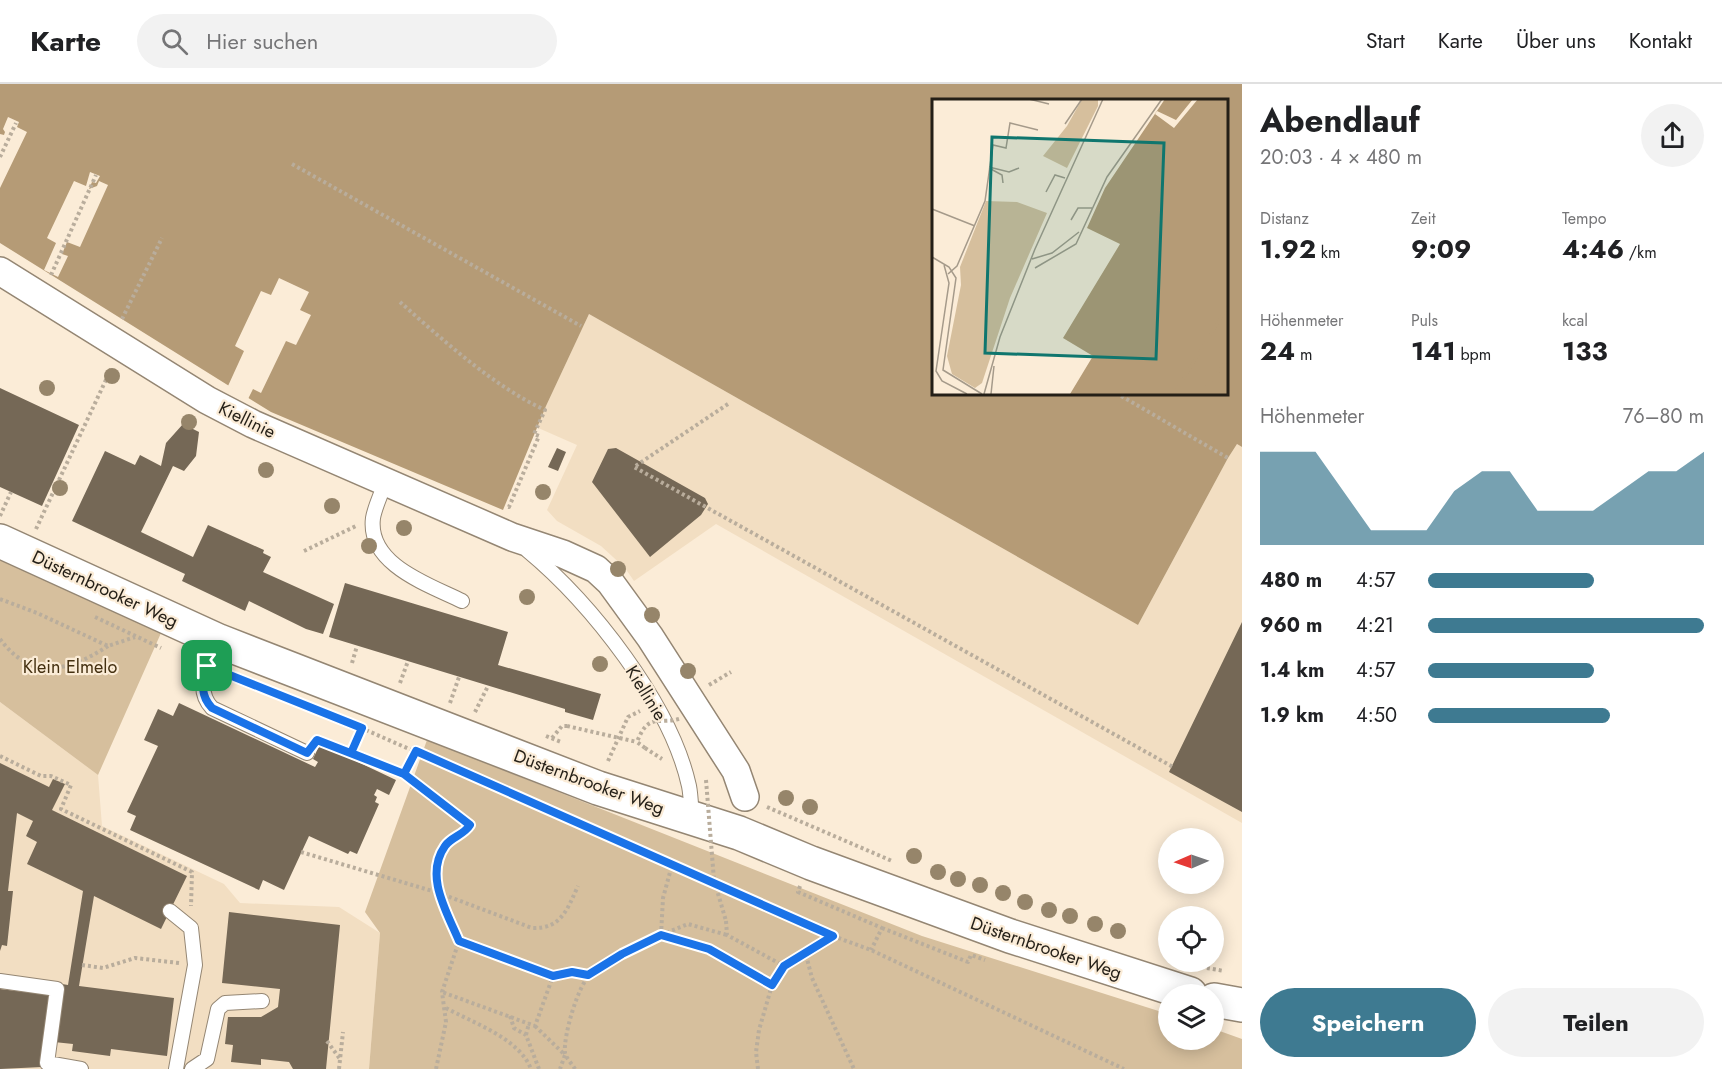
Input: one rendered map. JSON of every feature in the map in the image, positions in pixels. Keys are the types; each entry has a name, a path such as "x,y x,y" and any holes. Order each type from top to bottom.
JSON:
{"street":[{"name":"Kiellinie","path":"0,271 121,348 236,416 512,537 563,554 596,569 628,605 736,771 745,797"},
{"name":"Düsternbrooker Weg","path":"0,541 219,641 598,788 739,833 811,863 1010,936 1190,980"},
{"name":"Kiellinie","path":"563,554 586,578"},
{"path":"1224,1002 1242,1005"}],"lane":[{"path":"385,482 373,518 378,543 392,566 462,601"},
{"name":"Kiellinie","path":"512,537 577,597 615,645 654,704 679,753 689,787 692,819"},
{"path":"219,641 207,666 202,688 204,699 212,708 307,753"},
{"path":"170,911 191,928 195,964 176,1069"},
{"path":"0,981 57,989 48,1063 81,1069"},
{"path":"192,1069 207,1059 218,1009 225,1004 262,1001"}],"path":[{"path":"0,157 16,123"},
{"path":"292,164 581,326"},
{"path":"51,275 96,175"},
{"path":"122,320 162,238"},
{"path":"400,302 476,365 545,410 534,434 539,436 509,507 501,504"},
{"path":"34,533 63,465 121,348"},
{"path":"1118,394 1228,458"},
{"path":"728,404 634,467 1173,767"},
{"path":"0,516 10,492"},
{"path":"304,551 373,518"},
{"path":"0,599 37,613 108,646"},
{"path":"94,617 135,638 166,650"},
{"path":"0,639 28,665 52,669 82,663 108,646 135,638"},
{"path":"350,669 357,646"},
{"path":"399,686 408,661"},
{"path":"450,704 459,677"},
{"path":"475,713 488,686"},
{"path":"608,761 628,717 654,704"},
{"path":"637,742 644,728 653,721 674,721 682,718"},
{"path":"352,724 833,936 871,950 1124,1069"},
{"path":"552,738 562,726 567,726 637,742 668,763"},
{"path":"350,756 362,728"},
{"path":"307,753 317,740 350,756 404,774 470,825 467,830 445,844 436,866 439,893 459,941 442,992 446,1008 436,1069"},
{"path":"404,774 416,751"},
{"path":"0,756 41,776 51,776 71,785 60,809 192,872 191,928"},
{"path":"706,780 714,880 726,921 727,935"},
{"path":"745,797 824,830"},
{"path":"301,852 439,893 532,928 544,928 561,921 578,886"},
{"path":"661,935 663,898 672,865"},
{"path":"798,892 968,962 971,955 985,960"},
{"path":"560,1069 565,1055 572,1012 588,975 622,954 671,929 688,924 727,935 784,966"},
{"path":"871,950 882,928"},
{"path":"661,935 709,949 772,985"},
{"path":"758,1069 756,1052 759,1030 772,985 784,966 806,955 833,936"},
{"path":"459,941 553,976 572,972 588,975"},
{"path":"806,955 812,978 854,1069"},
{"path":"82,965 103,968 135,958 195,964"},
{"path":"1190,980 1232,973"},
{"path":"535,1026 553,976"},
{"path":"442,992 535,1026 565,1055 575,1069"},
{"path":"446,1008 510,1043 523,1055 531,1069"},
{"path":"510,1016 514,1028 526,1035"},
{"path":"529,1023 526,1035 539,1069"},
{"path":"339,1069 343,1032"},
{"path":"327,1041 340,1059"}],"shaded area":[{"path":"0,84 1242,84 1242,447 1237,444 1228,458 1138,625 589,314 546,406 503,510 271,412 0,243"},
{"path":"589,314 1138,625 1228,458 1237,444 1242,447 1242,823 716,524 634,581 625,568 601,546 557,521 547,510 577,445 536,427"},
{"path":"0,702 98,775 102,826 224,884 240,903 339,907 380,933 369,1069 0,1069"}],"green space":[{"name":"Klein Elmelo","path":"0,556 161,633 98,775 0,702"},
{"path":"427,740 922,936 1158,1011 1158,1050 1224,1050 1224,1033 1242,1039 1242,1069 369,1069 380,933 365,912"}],"pier":[{"path":"8,117 19,122 17,127 27,132 0,188 0,134 4,135 3,129"},
{"path":"90,172 100,176 96,183 92,182 89,189 97,186 99,181 108,185 80,247 67,242 62,254 68,256 58,277 44,270 56,243 47,238 74,181 86,186"},
{"path":"279,278 309,292 300,310 311,315 296,345 286,341 261,393 253,389 248,399 228,386 244,351 235,346 261,291 271,295"}],"building":[{"path":"0,388 79,425 42,506 0,487"},
{"path":"183,424 199,432 196,456 184,471 173,466 141,532 193,557 208,525 264,550 263,553 271,557 263,572 334,604 323,634 306,629 249,601 245,611 182,581 185,574 72,521 105,451 135,465 140,455 161,466 166,443"},
{"path":"557,448 566,452 558,471 548,467"},
{"path":"616,448 705,498 708,504 701,515 650,557 592,482 608,449"},
{"path":"345,583 508,632 498,665 601,694 593,720 565,712 565,709 329,637"},
{"path":"1242,622 1242,812 1169,772"},
{"path":"179,703 315,767 318,762 313,759 320,744 396,780 389,795 377,789 374,795 377,797 375,802 379,804 357,854 350,851 348,854 309,836 284,890 263,880 259,890 130,830 136,816 127,812 158,746 144,740 158,709 173,716"},
{"path":"0,763 49,787 53,779 65,784 52,810 187,876 161,929 94,896 79,986 174,998 167,1056 111,1049 110,1056 72,1051 73,1044 54,1042 62,984 68,985 83,891 27,864 37,842 26,836 33,821 17,813 8,891 13,891 7,946 2,945 0,951"},
{"path":"229,912 340,925 326,1069 293,1069 289,1062 261,1059 261,1065 231,1062 233,1045 225,1044 228,1017 261,1017 278,1007 280,989 222,983"},
{"path":"0,989 51,995 42,1067 0,1069"}],"route":[{"path":"207,666 202,688 204,699 212,708 307,753 317,740 404,774 416,751 833,936 806,955 784,966 772,985 709,949 661,935 638,945 588,975 572,972 553,976 459,941 439,893 436,866 445,844 467,830 470,825 404,774 351,753 362,728 207,666"}]}
